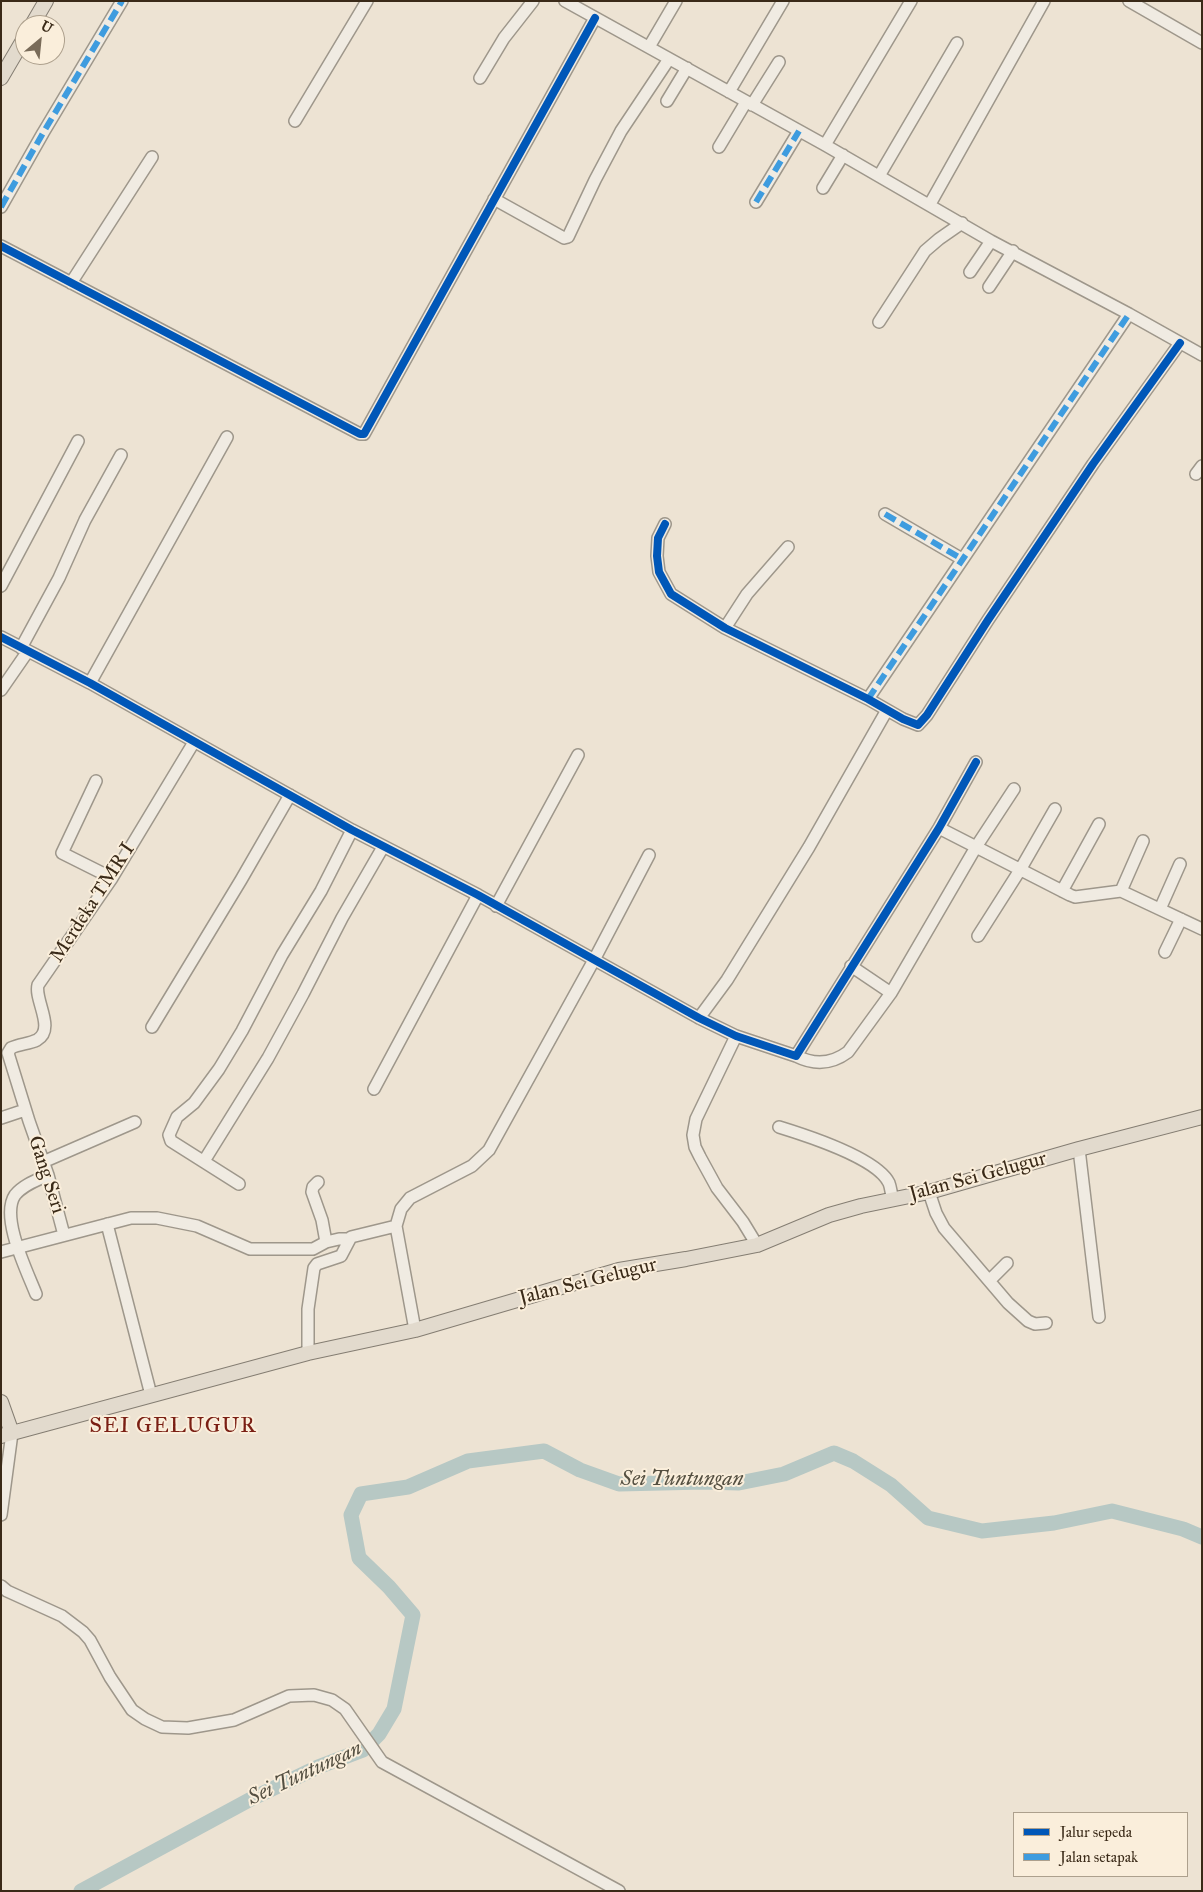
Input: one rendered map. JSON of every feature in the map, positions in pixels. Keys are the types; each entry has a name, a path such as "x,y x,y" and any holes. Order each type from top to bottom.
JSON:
{"main road":[{"path":"38,15 46,1"},
{"path":"1,78 15,54"},
{"name":"Jalan Sei Gelugur","path":"7,1435 308,1353 415,1330 619,1270 686,1259 757,1244 829,1216 892,1199 929,1192 1202,1117"},
{"path":"1,1402 7,1435"}],"street":[{"path":"1,207 122,1"},
{"path":"295,121 367,1"},
{"path":"480,78 504,38 533,1"},
{"path":"565,1 584,6 595,18 843,155 991,241 1202,355"},
{"path":"649,47 676,1"},
{"path":"729,92 783,1"},
{"path":"825,145 911,1"},
{"path":"930,204 1044,1"},
{"path":"1134,2 1202,43"},
{"path":"1,246 360,434 364,434 595,18"},
{"path":"879,176 957,43"},
{"path":"494,199 567,238 621,131 669,59"},
{"path":"719,147 779,62"},
{"path":"667,101 687,68"},
{"path":"756,202 799,131"},
{"path":"823,188 843,155"},
{"path":"71,283 152,157"},
{"path":"879,322 925,251 962,223"},
{"path":"970,272 991,241"},
{"path":"989,287 1013,252"},
{"path":"868,699 1128,314"},
{"path":"665,524 658,538 657,556 659,572 668,591 725,628 914,724 918,724 922,722 1093,464 1180,343"},
{"path":"90,683 226,437"},
{"path":"1,586 78,441"},
{"path":"1,690 24,649 85,520 121,455"},
{"path":"885,514 962,558"},
{"path":"725,628 747,594 788,547"},
{"path":"1,637 90,683 352,830 478,895 700,1018 736,1036 796,1056 807,1062 825,1062 841,1057 848,1052 892,993 976,847 1014,789"},
{"path":"700,1018 727,980 809,847 887,710"},
{"name":"Merdeka TMR I","path":"8,1053 14,1046 36,1040 42,1034 44,1027 37,993 38,985 112,878 194,742"},
{"path":"496,906 578,755"},
{"path":"796,1056 939,828 976,762"},
{"path":"96,780 62,854 112,878"},
{"path":"152,1027 290,795"},
{"path":"978,936 1020,870 1055,809"},
{"path":"1062,892 1099,824"},
{"path":"939,828 1075,897 1121,891 1202,929"},
{"path":"239,1184 171,1141 169,1135 171,1128 177,1116 194,1103 233,1046 352,830"},
{"path":"1121,891 1143,841"},
{"path":"204,1161 268,1058 342,918 383,847"},
{"path":"415,1330 396,1226 401,1209 410,1198 472,1166 489,1150 594,960 649,855"},
{"path":"1160,909 1180,864"},
{"path":"374,1088 478,895"},
{"path":"1165,952 1181,919"},
{"path":"851,966 892,993"},
{"path":"736,1036 696,1119 693,1135 695,1147 718,1188 757,1244"},
{"name":"Gang Seri","path":"1,1252 64,1235 48,1175 42,1162 8,1053"},
{"path":"1,1118 25,1110"},
{"path":"42,1162 135,1122"},
{"path":"779,1127 835,1146 877,1170 889,1183 892,1199"},
{"path":"1079,1150 1099,1317"},
{"path":"36,1294 18,1247 10,1213 12,1200 23,1188 48,1175"},
{"path":"318,1182 313,1187 312,1192 322,1220 326,1242"},
{"path":"929,1192 936,1213 944,1228 1008,1303 1035,1324 1046,1323"},
{"path":"64,1235 131,1218 173,1220 197,1226 250,1249 313,1248 326,1242 348,1239 355,1235 396,1226"},
{"path":"107,1224 151,1395"},
{"path":"308,1353 308,1309 314,1268 317,1264 341,1256 348,1239"},
{"path":"990,1280 1007,1263"},
{"path":"1,1516 7,1435"},
{"path":"1,1586 7,1591 62,1616 75,1625 90,1640 110,1677 132,1710 145,1720 162,1727 188,1728 234,1720 289,1696 314,1695 332,1700 340,1705 349,1715 374,1753 388,1767 619,1891"}],"waterway":[{"name":"Sei Tuntungan","path":"81,1891 251,1799 318,1767 363,1750 379,1734 394,1709 413,1615 389,1587 359,1558 351,1515 361,1494 408,1487 468,1461 544,1451 580,1470 619,1484 739,1483 784,1474 834,1453 853,1461 891,1485 928,1518 982,1531 1054,1523 1112,1511 1183,1529 1202,1537"}],"marked path":[{"path":"1,207 122,1"},
{"path":"756,202 799,131"},
{"path":"868,699 1129,314"},
{"path":"885,514 962,559"}],"cycle path":[{"path":"1,246 360,434 364,434 595,18"},
{"path":"665,524 658,538 657,556 659,572 671,594 725,628 918,725 927,715 988,620 1093,464 1180,343"},
{"path":"1,637 90,683 352,830 478,895 699,1018 736,1036 796,1056 939,828 976,762"}],"district":[{"name":"SEI GELUGUR","path":"173,1427"}]}
